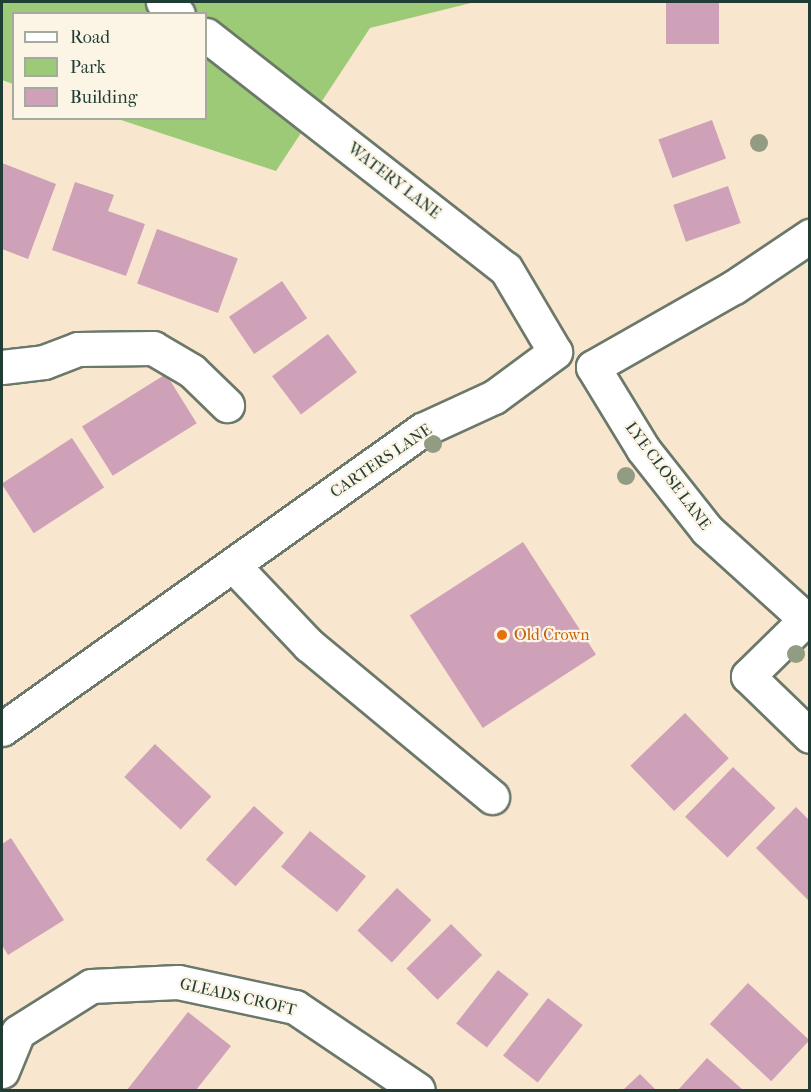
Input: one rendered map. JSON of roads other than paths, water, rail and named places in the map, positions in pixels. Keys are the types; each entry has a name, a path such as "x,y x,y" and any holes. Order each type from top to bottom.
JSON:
{"street":[{"path":"163,2 176,12"},
{"name":"WATERY LANE","path":"207,35 506,269 555,352"},
{"path":"555,352 593,367 734,287 810,236"},
{"path":"2,367 103,346 153,348 192,371 227,405"},
{"name":"CARTERS LANE","path":"2,729 422,430 494,397 555,352"},
{"name":"LYE CLOSE LANE","path":"593,367 643,449 707,530 807,622"},
{"path":"234,566 309,645 492,797"},
{"path":"807,622 748,676 810,736"},
{"name":"GLEADS CROFT","path":"2,1071 18,1032 91,986 178,982 295,1007 418,1090"}],"place":[{"name":"Old Crown","path":"502,635"}]}
